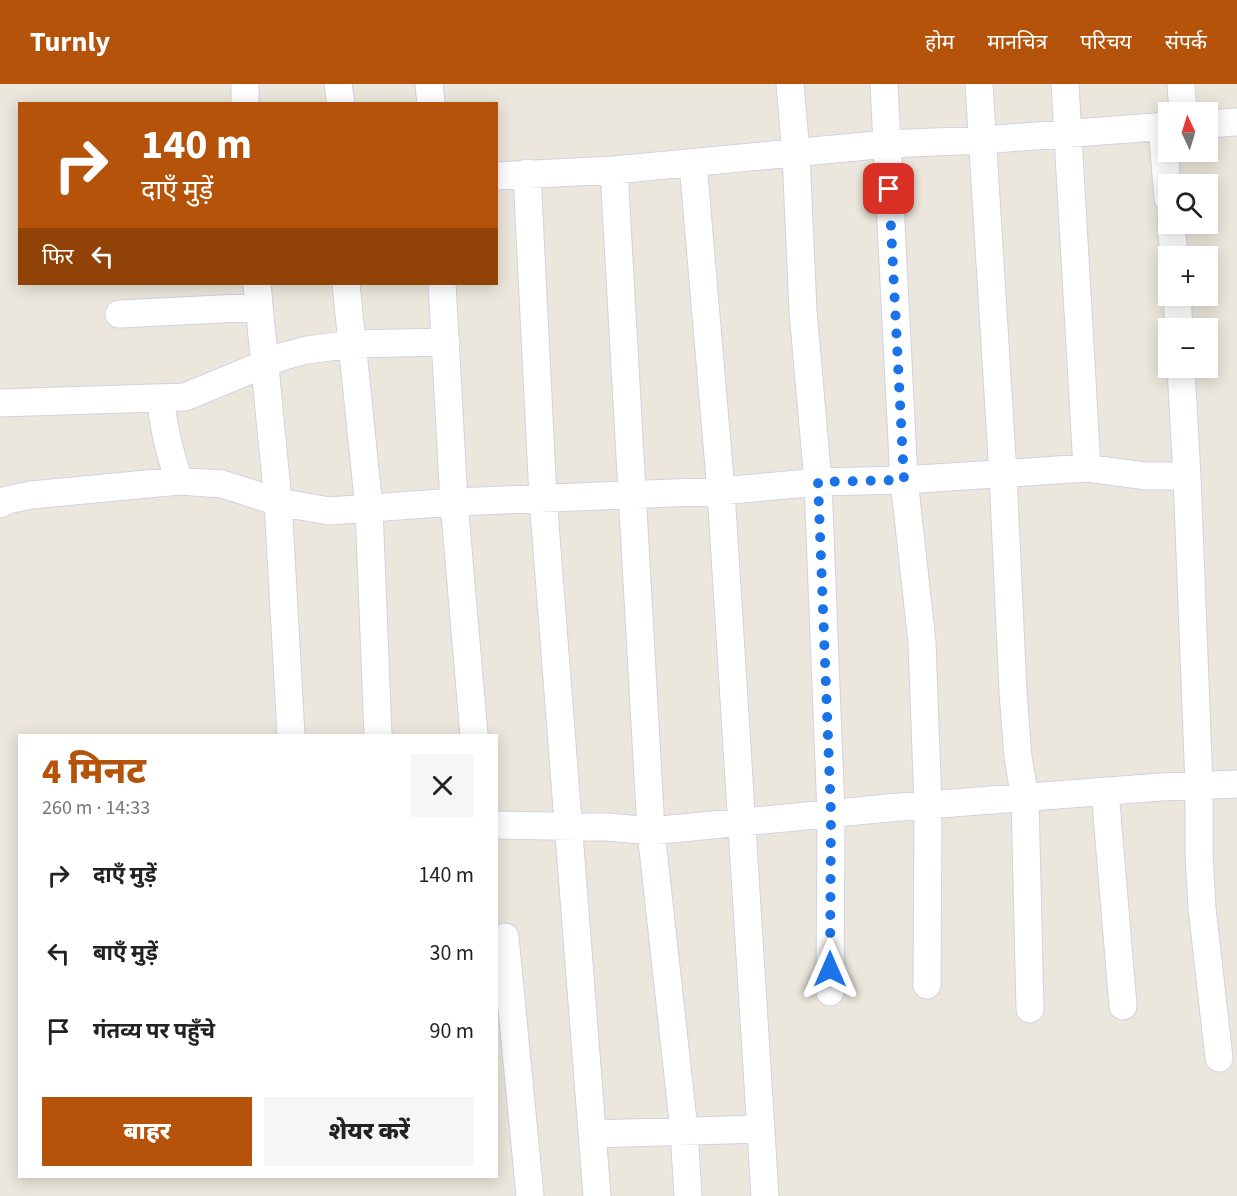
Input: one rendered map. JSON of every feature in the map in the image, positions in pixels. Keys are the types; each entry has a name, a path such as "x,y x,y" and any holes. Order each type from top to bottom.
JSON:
{"street":[{"path":"245,84 245,102"},
{"path":"338,84 341,102"},
{"path":"429,84 431,102"},
{"path":"790,84 796,154 803,311 818,482 831,814 830,992"},
{"path":"884,84 904,480 922,642 928,805 927,985"},
{"path":"979,84 1003,474 1013,692 1018,757 1025,798 1030,1009"},
{"path":"1065,84 1087,468"},
{"path":"1176,102 1181,84"},
{"path":"1218,123 1237,122"},
{"path":"498,176 614,170 887,144 981,141 1158,124"},
{"path":"693,163 721,491 765,1196"},
{"path":"614,170 651,831 684,1130 688,1196"},
{"path":"527,173 543,498 597,1196"},
{"path":"346,285 369,508 378,734"},
{"path":"442,285 454,502 474,734"},
{"path":"119,314 258,295 278,502 291,734"},
{"path":"0,403 185,397 263,364 307,350 352,344 446,342"},
{"path":"1182,378 1199,785 1199,855 1202,908 1219,1058"},
{"path":"161,399 162,422 179,481"},
{"path":"0,504 7,500 31,495 179,481 222,484 278,502 329,511 454,502 721,491 818,482 904,480 1087,468 1145,476 1187,476"},
{"path":"498,825 651,831 928,805 1105,791 1237,784"},
{"path":"1105,791 1123,1006"},
{"path":"506,938 530,1196"},
{"path":"593,1134 760,1129"}],"route":[{"path":"830,969 831,814 818,482 904,480 889,189"}]}
